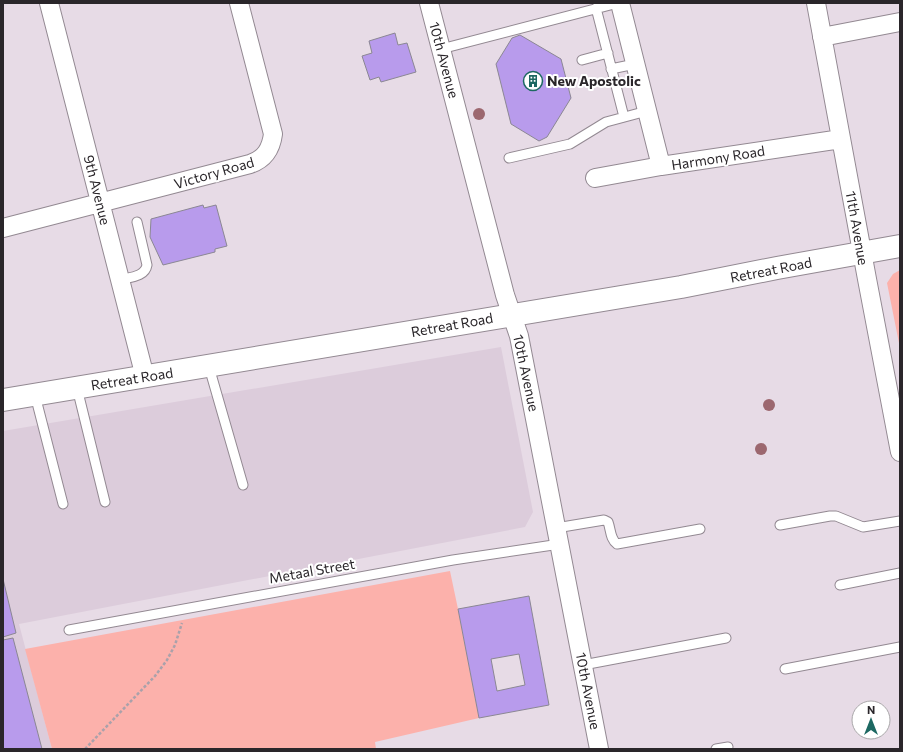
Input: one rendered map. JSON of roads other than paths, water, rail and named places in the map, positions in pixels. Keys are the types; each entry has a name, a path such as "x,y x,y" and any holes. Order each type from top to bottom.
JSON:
{"main road":[{"name":"Retreat Road","path":"3,400 209,367 681,287 900,246"}],"street":[{"name":"9th Avenue","path":"49,3 145,377"},
{"name":"Victory Road","path":"3,228 250,164 264,157 269,151 273,134 239,3"},
{"name":"10th Avenue","path":"429,3 505,295 519,336 599,749"},
{"path":"619,3 661,166"},
{"name":"11th Avenue","path":"816,3 900,452"},
{"path":"822,37 900,22"},
{"name":"Harmony Road","path":"594,178 661,166 841,139"}],"lane":[{"path":"441,49 619,3"},
{"path":"596,8 624,117"},
{"path":"582,60 608,53"},
{"path":"612,69 635,64"},
{"path":"509,158 570,144 602,124 647,111"},
{"path":"120,280 143,274 146,270 147,265 137,222"},
{"path":"209,367 243,485"},
{"path":"77,388 105,502"},
{"path":"35,395 63,504"},
{"path":"780,526 830,516 836,516 863,527 900,521"},
{"name":"Metaal Street","path":"69,630 453,560 558,536 604,520 608,522 612,538 617,544 700,529"},
{"path":"840,585 900,574"},
{"path":"583,665 726,638"},
{"path":"785,669 900,647"},
{"path":"716,749 728,747"}],"place":[{"name":"New Apostolic","path":"533,81"}]}
